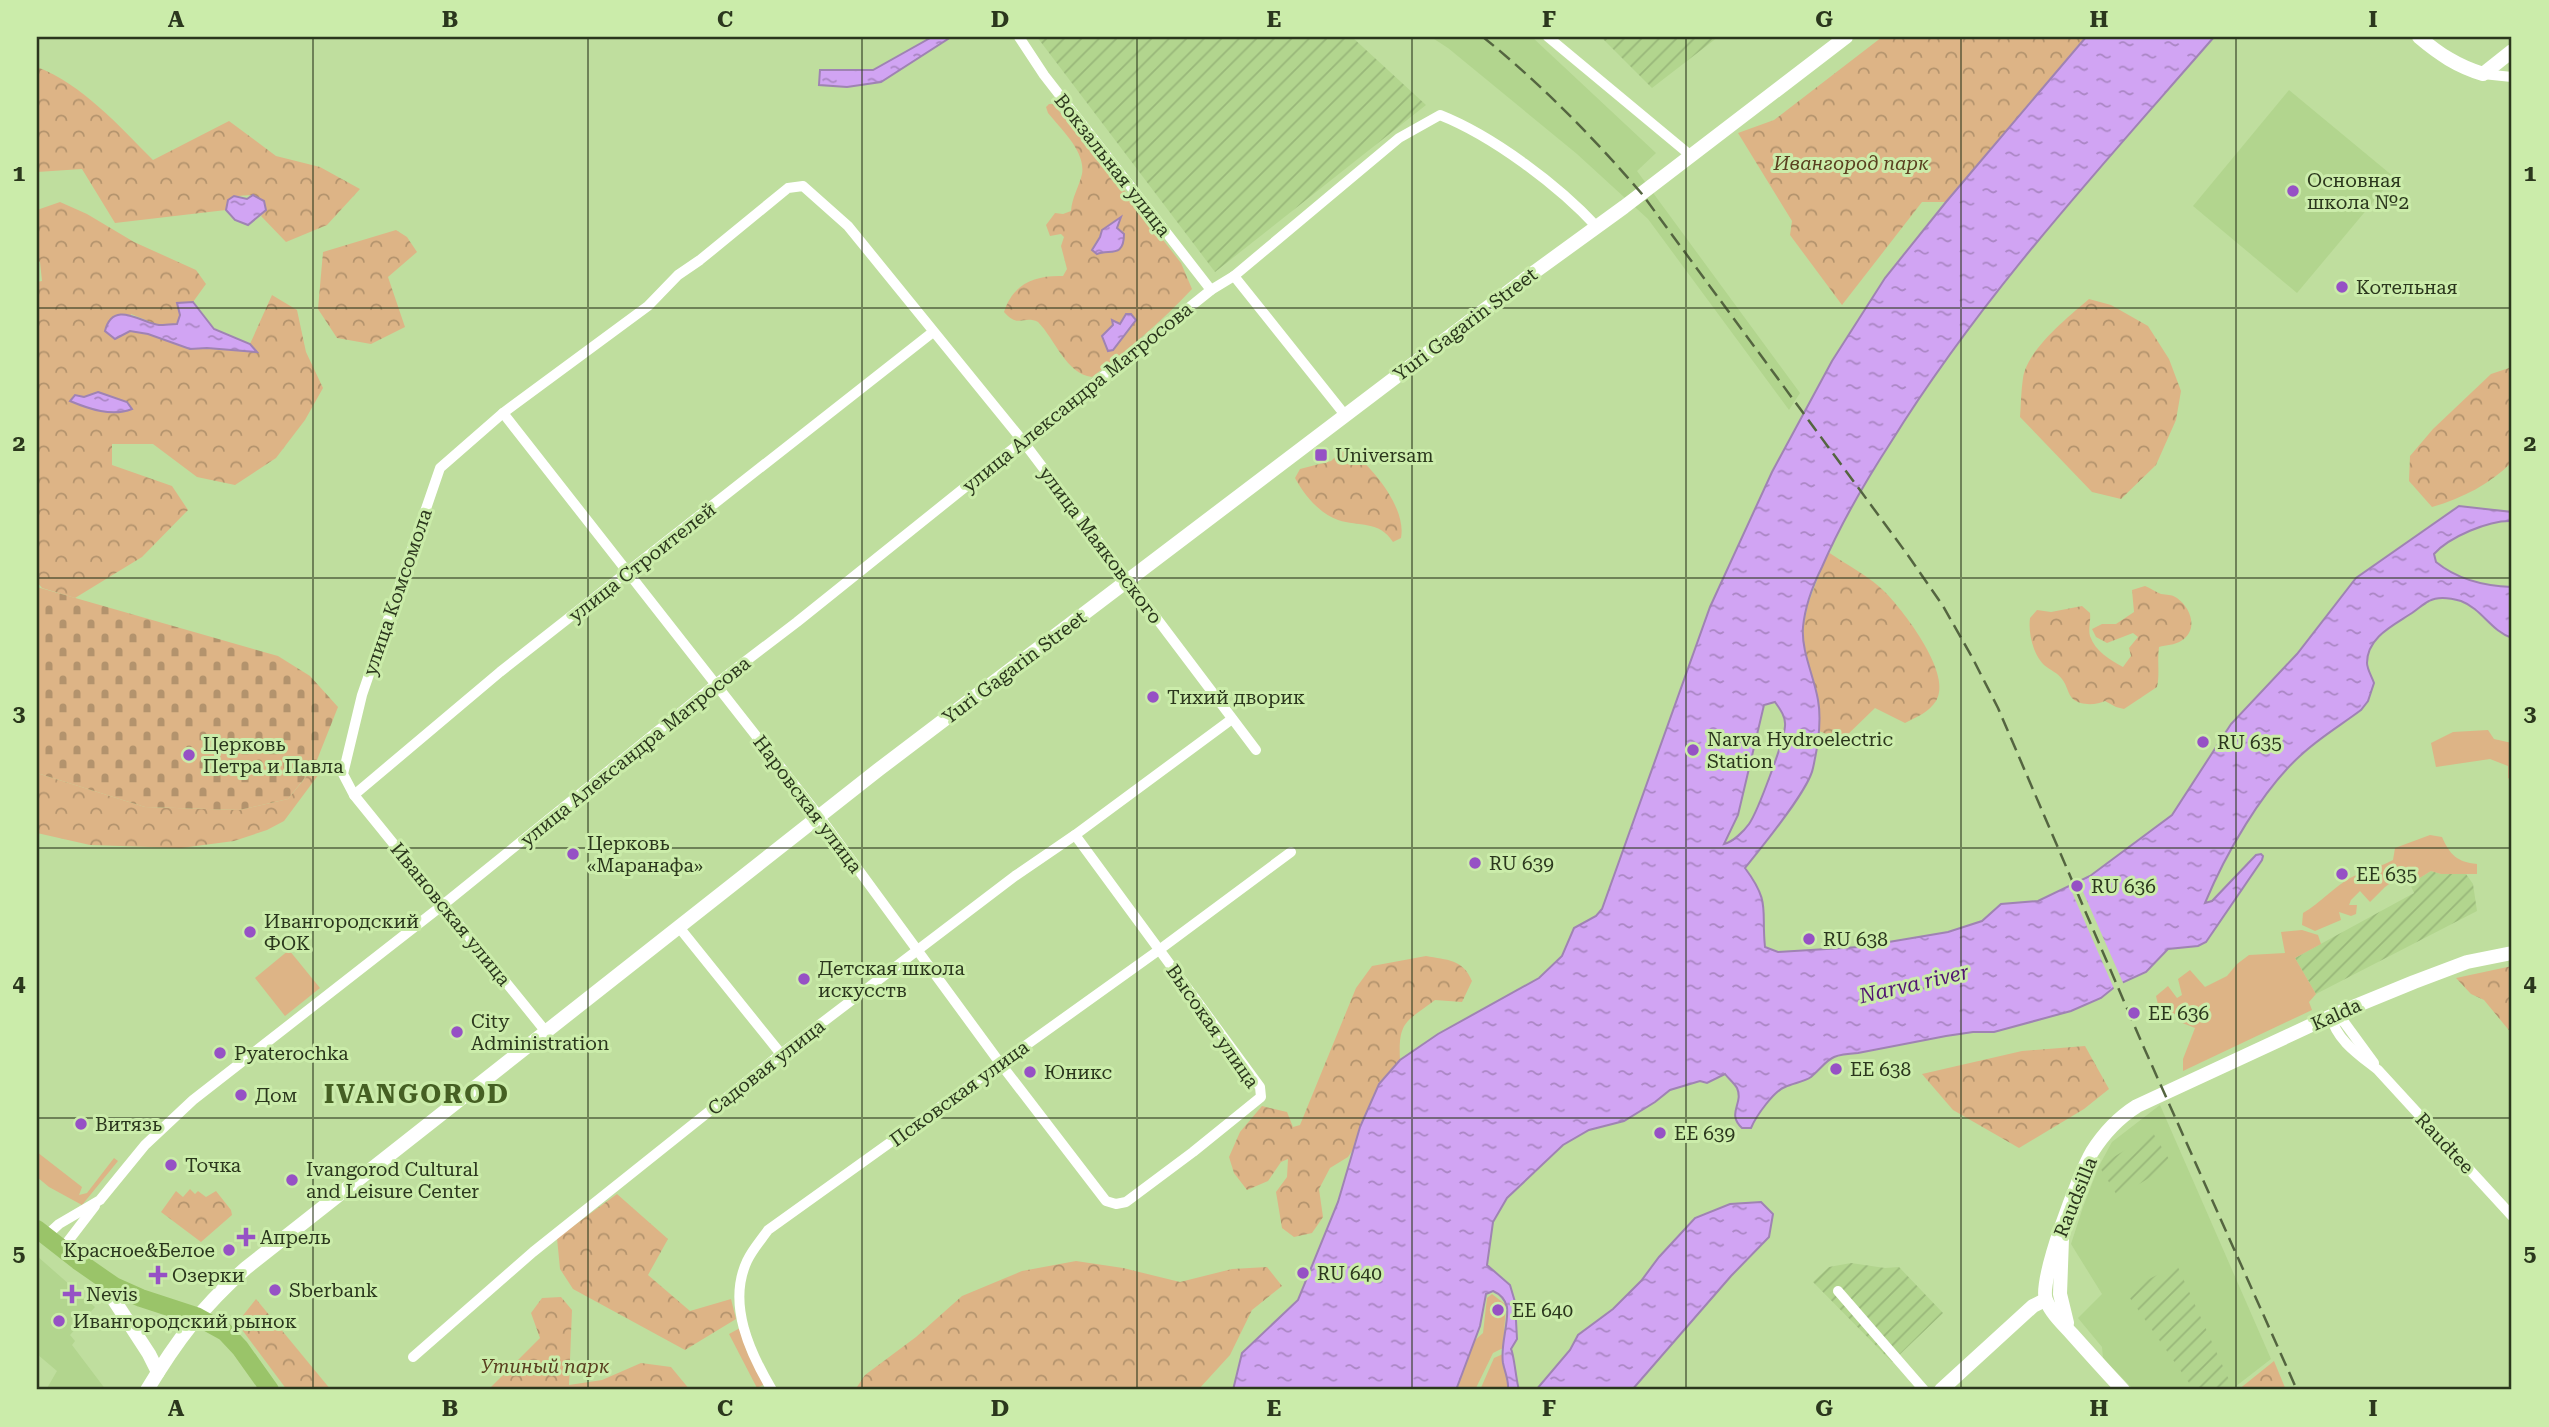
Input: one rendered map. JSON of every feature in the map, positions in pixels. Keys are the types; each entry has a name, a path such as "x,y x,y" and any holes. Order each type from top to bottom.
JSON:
{"highway":[{"path":"41,1232 98,1276 141,1298 213,1324 233,1339 271,1390"}],"street":[{"name":"Вокзальная улица","path":"1019,37 1044,75 1211,290"},
{"path":"1548,37 1690,155"},
{"name":"Yuri Gagarin Street","path":"147,1390 196,1316 246,1268 819,816 1846,37"},
{"path":"2419,37 2461,68 2512,77"},
{"path":"2483,74 2512,51"},
{"name":"улица Александра Матросова","path":"41,1232 100,1200 130,1162 172,1117 444,904 1211,290 1234,276 1399,138 1440,116 1462,124 1560,191 1597,227"},
{"name":"улица Маяковского","path":"803,186 848,226 1022,440 1256,750"},
{"name":"улица Комсомола","path":"354,795 342,774 362,695 440,468 503,413 648,306 678,275 788,188 803,186"},
{"path":"1234,276 1345,415"},
{"name":"улица Строителей","path":"354,795 500,672 933,332"},
{"name":"Наровская улица","path":"503,413 819,816 1000,1063 1107,1201"},
{"name":"Садовая улица","path":"413,1357 533,1252 781,1054 1014,876 1075,835 1232,719"},
{"name":"Ивановская улица","path":"354,795 547,1033"},
{"name":"Высокая улица","path":"1075,835 1260,1087 1261,1097 1126,1202 1116,1204 1107,1201"},
{"name":"Псковская улица","path":"772,1390 751,1350 741,1313 741,1278 747,1260 768,1230 1159,950 1291,852"},
{"path":"678,926 781,1054"},
{"name":"Kalda","path":"2166,1092 2331,1016 2467,962 2512,953"},
{"name":"Raudtee","path":"2331,1016 2333,1029 2378,1070 2512,1216"},
{"name":"Raudsilla","path":"2052,1297 2050,1259 2085,1164 2105,1133 2126,1113 2166,1092"},
{"path":"62,1249 100,1200"},
{"path":"98,1276 158,1372"},
{"path":"1838,1291 1924,1390"},
{"path":"1941,1390 2027,1311 2052,1297 2073,1335 2123,1390"}],"shaded area":[{"path":"1037,37 1352,37 1426,105 1215,272"},
{"path":"1431,37 1532,37 1656,153 1637,171 1800,393 1789,410 1648,219 1577,154"},
{"path":"1601,37 1718,37 1652,88"},
{"name":"Основная школа №2","path":"2289,90 2394,177 2297,293 2193,206"},
{"path":"2431,871 2441,874 2466,874 2473,884 2477,911 2316,994 2295,958 2414,893 2410,884"},
{"path":"2160,1105 2271,1359 2231,1390 2134,1390 2103,1358 2102,1347 2078,1318 2102,1294 2071,1244 2083,1207 2112,1142"},
{"path":"2153,1133 2172,1164 2118,1197 2099,1166"},
{"name":"Ивангородский рынок","path":"37,1256 95,1307 70,1335 75,1341 72,1345 106,1390 46,1390 57,1371 37,1354"},
{"path":"1851,1263 1885,1268 1899,1267 1943,1313 1892,1362 1813,1282 1829,1267"},
{"path":"2177,1265 2230,1382 2220,1390 2194,1390 2125,1291"}],"green space":[{"name":"Ивангород парк","path":"1882,37 2086,37 1946,202 1922,202 1842,305 1790,235 1792,221 1738,133 1774,120"},
{"path":"37,67 54,74 85,95 153,160 229,121 276,156 320,167 360,189 327,225 286,242 261,216 266,210 253,195 232,198 226,210 115,223 82,169 37,172"},
{"path":"1053,104 1104,164 1181,263 1192,289 1144,335 1092,377 1075,370 1068,363 1038,322 1017,321 1004,312 1013,294 1026,283 1043,277 1063,276 1067,269 1061,246 1064,237 1061,234 1050,236 1046,225 1055,213 1071,211 1082,166 1076,149 1046,107","holes":["1120,217 1112,253 1097,253 1092,250 1102,230 1114,224","1112,321 1132,327 1113,350 1107,330 1113,325"]},
{"path":"60,202 87,214 134,242 196,270 206,284 193,302 178,303 178,324 158,325 131,314 130,331 148,334 190,349 257,351 250,344 272,295 297,310 306,352 323,388 305,420 276,458 235,485 197,477 153,444 112,444 112,465 172,486 188,510 142,557 75,598 42,588 37,582 37,282 42,281 40,262 37,260 37,210"},
{"path":"396,230 407,237 417,252 388,277 405,327 371,344 337,338 318,309 323,252"},
{"path":"2089,299 2111,305 2148,326 2169,359 2181,391 2176,420 2156,465 2121,499 2092,492 2020,417 2023,378 2032,356 2070,315"},
{"path":"2512,367 2512,462 2475,489 2432,507 2409,481 2410,456 2433,429 2491,374"},
{"path":"1346,447 1376,475 1393,500 1401,526 1401,538 1393,542 1375,527 1331,517 1313,503 1295,478 1300,469 1331,461"},
{"path":"1828,552 1873,582 1894,602 1915,629 1933,661 1940,690 1933,705 1914,719 1905,723 1875,708 1842,740 1819,731 1819,703 1804,645 1803,628 1808,604"},
{"path":"2145,586 2177,598 2186,607 2191,619 2187,636 2176,643 2159,647 2157,687 2124,709 2105,701 2089,704 2076,701 2071,697 2064,681 2044,665 2037,655 2031,637 2030,618 2037,610 2051,612 2082,606 2090,613 2089,633 2095,646 2123,667 2131,656 2129,648 2138,637 2133,633 2107,643 2096,637 2092,629 2102,624 2116,624 2134,612 2132,590"},
{"path":"37,587 278,656 310,676 338,707 315,765 288,799 239,810 145,807 37,773"},
{"path":"2488,730 2494,739 2512,743 2512,781 2508,778 2508,766 2490,759 2436,767 2431,743 2453,732"},
{"path":"310,772 319,774 284,821 234,841 181,848 90,845 37,833 37,773 145,807 239,810 288,799"},
{"path":"2430,835 2442,837 2451,853 2459,859 2477,864 2477,874 2441,874 2431,871 2410,884 2405,884 2399,877 2370,902 2360,891 2349,905 2357,905 2356,914 2351,916 2339,912 2341,920 2315,931 2302,925 2303,913 2339,885 2393,860 2395,848"},
{"path":"2302,930 2318,935 2321,944 2295,958 2316,994 2309,1002 2312,1010 2183,1071 2183,1059 2195,1028 2180,1022 2178,1013 2165,1017 2160,1013 2156,996 2168,986 2177,998 2182,995 2178,979 2190,970 2205,987 2227,976 2249,955 2285,953 2281,932"},
{"path":"289,950 320,988 285,1016 255,978"},
{"path":"1426,956 1459,964 1472,981 1462,1002 1435,1000 1406,1024 1401,1037 1400,1060 1382,1081 1360,1127 1354,1148 1348,1157 1330,1168 1319,1189 1323,1217 1312,1233 1294,1237 1282,1228 1276,1192 1287,1177 1288,1159 1281,1162 1268,1181 1247,1190 1234,1173 1229,1157 1240,1132 1262,1106 1287,1112 1293,1127 1300,1125 1356,988 1372,966"},
{"path":"2512,966 2512,1034 2484,1000 2471,994 2456,978"},
{"path":"2085,1046 2109,1089 2084,1109 2019,1148 1953,1110 1922,1074 2022,1051"},
{"path":"37,1152 82,1187 79,1195 87,1193 114,1158 118,1161 82,1205 49,1187 37,1177"},
{"path":"190,1189 195,1194 198,1191 206,1197 216,1191 231,1210 232,1215 201,1242 161,1212 176,1191 183,1197"},
{"path":"617,1194 668,1239 648,1275 690,1311 731,1299 736,1319 685,1350 573,1289 560,1269 557,1238"},
{"path":"1076,1261 1123,1268 1180,1282 1232,1269 1267,1267 1282,1286 1252,1310 1230,1355 1198,1390 855,1390 865,1375 916,1337 962,1296 1022,1271"},
{"path":"1492,1294 1506,1305 1503,1348 1493,1353 1475,1390 1456,1390 1473,1342 1483,1333 1487,1298"},
{"name":"Утиный парк","path":"561,1297 572,1310 569,1385 602,1380 641,1363 671,1367 690,1390 488,1390 540,1338 531,1313 542,1298"},
{"path":"256,1299 331,1390 287,1390 237,1323"},
{"path":"740,1328 747,1352 765,1384 757,1388 729,1334"},
{"path":"1503,1354 1508,1390 1480,1390 1494,1358"},
{"path":"2274,1361 2286,1390 2238,1390"}],"water":[{"path":"932,37 951,37 881,82 847,87 819,85 820,70 873,70"},
{"name":"Narva river","path":"2086,37 2214,37 2086,183 1964,335 1881,457 1837,535 1813,589 1803,627 1804,645 1820,717 1813,768 1794,804 1745,868 1762,898 1765,947 1778,952 1859,947 1948,932 1982,921 2001,904 2038,901 2090,876 2172,815 2231,724 2297,654 2356,578 2459,506 2512,512 2512,521 2492,523 2470,531 2434,554 2436,562 2462,578 2512,587 2512,638 2468,605 2449,598 2440,598 2425,604 2376,639 2368,654 2367,665 2374,683 2368,701 2361,710 2315,743 2286,769 2234,844 2205,903 2212,901 2256,855 2261,854 2262,860 2206,942 2198,946 2168,949 2146,972 2117,985 2101,998 2071,1011 1994,1032 1946,1036 1835,1057 1811,1077 1776,1093 1751,1128 1742,1128 1737,1123 1735,1113 1739,1094 1736,1086 1725,1074 1707,1083 1700,1081 1670,1090 1624,1121 1589,1130 1563,1145 1507,1198 1493,1222 1487,1265 1510,1285 1515,1302 1517,1339 1511,1349 1519,1390 1508,1390 1502,1356 1507,1307 1502,1297 1493,1291 1486,1294 1480,1326 1456,1390 1233,1390 1242,1353 1298,1300 1338,1202 1360,1127 1379,1084 1400,1060 1438,1034 1539,978 1562,956 1574,928 1596,916 1602,909 1710,607 1772,472 1832,361 1885,278","holes":["1775,702 1784,716 1785,726 1770,776 1749,824 1735,839 1724,844 1738,815 1764,705"]},
{"path":"253,195 264,201 266,210 248,225 235,220 226,210 228,200 234,196 247,199"},
{"path":"1121,217 1117,228 1124,234 1122,247 1097,254 1092,250 1102,230"},
{"path":"193,302 214,329 250,344 257,352 190,349 148,334 130,331 115,339 105,331 114,316 121,315 159,325 177,324 180,315 177,303"},
{"path":"1126,314 1131,314 1136,320 1113,350 1108,351 1102,336 1113,325 1112,320 1120,324"},
{"path":"98,392 127,402 132,409 109,412 70,401 75,395 84,397"},
{"path":"1761,1202 1773,1214 1769,1237 1731,1276 1632,1390 1536,1390 1570,1350 1578,1335 1613,1309 1641,1281 1695,1218 1730,1204"}],"pier":[{"path":"2077,878 2124,985 2115,991 2068,883"}],"railway":[{"path":"1483,37 1566,112 1642,194 1943,606 1998,708 2141,1041 2297,1390"}],"place":[{"name":"Основная школа №2","path":"2293,191"},
{"name":"Котельная","path":"2342,287"},
{"name":"Universam","path":"1321,455"},
{"name":"Тихий дворик","path":"1153,697"},
{"name":"RU 635","path":"2203,742"},
{"name":"Narva Hydroelectric Station","path":"1693,750"},
{"name":"Церковь Петра и Павла","path":"189,755"},
{"name":"Церковь «Маранафа»","path":"573,854"},
{"name":"RU 639","path":"1475,863"},
{"name":"EE 635","path":"2342,874"},
{"name":"RU 636","path":"2077,886"},
{"name":"Ивангородский ФОК","path":"250,932"},
{"name":"RU 638","path":"1809,939"},
{"name":"Детская школа искусств","path":"804,979"},
{"name":"EE 636","path":"2134,1013"},
{"name":"City Administration","path":"457,1032"},
{"name":"Pyaterochka","path":"220,1053"},
{"name":"EE 638","path":"1836,1069"},
{"name":"Юникс","path":"1030,1072"},
{"name":"Дом","path":"241,1095"},
{"name":"Витязь","path":"81,1124"},
{"name":"EE 639","path":"1660,1133"},
{"name":"Точка","path":"171,1165"},
{"name":"Ivangorod Cultural and Leisure Center","path":"292,1180"},
{"name":"Апрель","path":"246,1237"},
{"name":"Красное&Белое","path":"229,1250"},
{"name":"RU 640","path":"1303,1273"},
{"name":"Озерки","path":"158,1275"},
{"name":"Sberbank","path":"275,1290"},
{"name":"Nevis","path":"72,1294"},
{"name":"EE 640","path":"1498,1310"},
{"name":"Ивангородский рынок","path":"59,1321"}],"district":[{"name":"IVANGOROD","path":"417,1094"}]}
